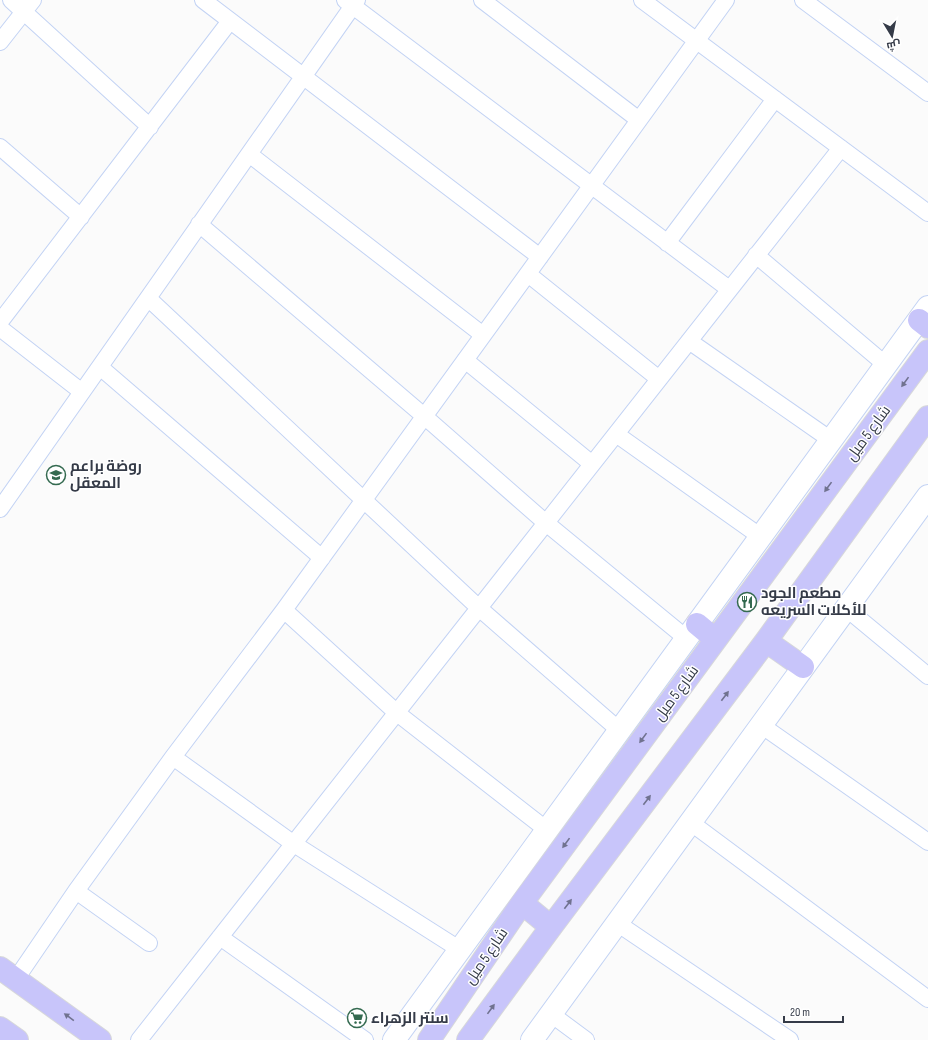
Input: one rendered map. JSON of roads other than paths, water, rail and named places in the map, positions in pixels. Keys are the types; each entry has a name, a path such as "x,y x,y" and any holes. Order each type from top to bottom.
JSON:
{"main road":[{"name":"شارع 5 ميل","path":"429,1040 522,903 928,351"},
{"path":"468,1040 766,641 928,417"},
{"path":"692,631 715,639"},
{"path":"766,641 804,667"},
{"path":"522,903 551,927"},
{"path":"8,974 100,1040"},
{"path":"0,1028 17,1040"}],"street":[{"path":"11,0 29,6 150,127"},
{"path":"203,0 540,257"},
{"path":"482,0 639,120"},
{"path":"642,0 928,213"},
{"path":"8,974 76,891 173,756 284,610 726,0"},
{"path":"803,0 928,93"},
{"path":"0,509 303,77 351,2 667,243 730,289"},
{"path":"0,42 29,6"},
{"path":"0,322 230,21"},
{"path":"667,243 775,99"},
{"path":"0,147 81,217"},
{"path":"139,1040 841,148"},
{"path":"249,154 484,335"},
{"path":"200,224 546,523 692,631"},
{"path":"756,255 886,365"},
{"path":"528,274 659,379"},
{"path":"148,298 479,608 619,730"},
{"path":"394,1040 886,365 925,318"},
{"path":"0,328 82,392"},
{"path":"689,341 831,440"},
{"path":"465,360 592,464"},
{"path":"100,366 322,558"},
{"path":"616,434 761,536"},
{"path":"532,1040 846,608 927,501"},
{"path":"846,608 928,675"},
{"path":"284,610 397,713 547,830"},
{"path":"761,725 928,842"},
{"path":"173,756 294,844 459,949"},
{"path":"690,822 928,1000"},
{"path":"76,891 149,943"},
{"path":"617,922 790,1040"},
{"path":"220,937 366,1040"},
{"path":"551,1014 586,1040"}],"place":[{"name":"روضة براعم المعقل","path":"56,475"},
{"name":"مطعم الجود للأكلات السريعه","path":"747,602"},
{"name":"سنتر الزهراء","path":"357,1018"}]}
